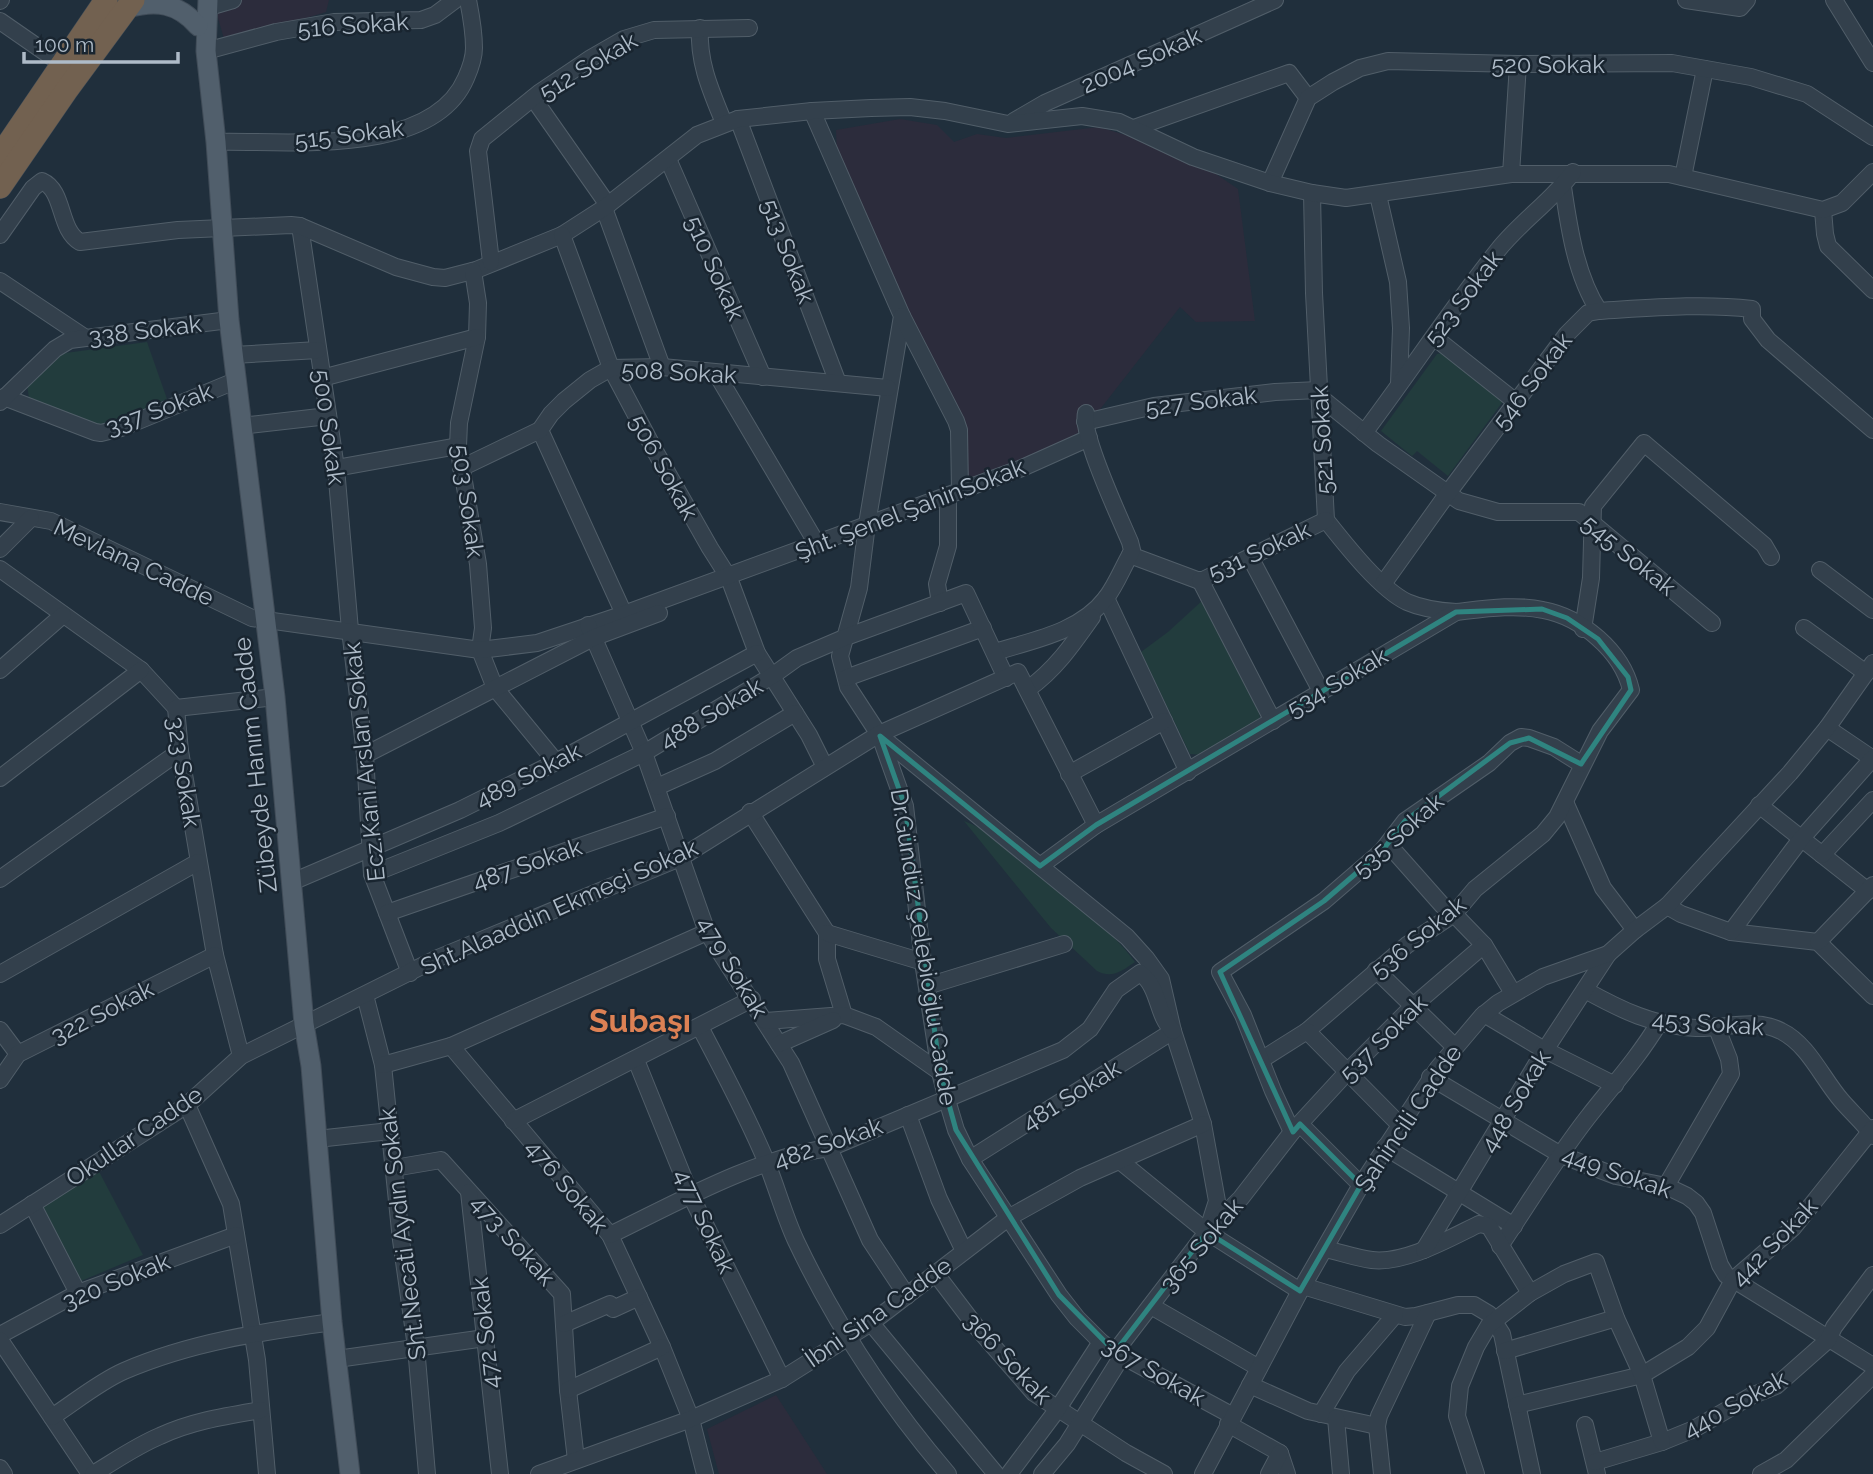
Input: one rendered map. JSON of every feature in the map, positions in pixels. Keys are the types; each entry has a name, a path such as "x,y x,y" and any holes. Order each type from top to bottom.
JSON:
{"highway":[{"path":"0,156 106,0"},
{"path":"0,187 130,4"}],"main road":[{"path":"130,4 148,1 168,3 183,11 198,26"},
{"name":"Zübeyde Hanım Cadde","path":"203,2 198,26 206,51"},
{"name":"Zübeyde Hanım Cadde","path":"203,2 235,381 275,697 304,1024 311,1066 332,1322 350,1474"}],"street":[{"path":"203,2 233,0"},
{"name":"516 Sokak","path":"206,51 276,32 334,22 421,20 435,15 455,0"},
{"name":"515 Sokak","path":"216,142 348,139 396,134 429,120 455,97 463,86 471,64 474,50 468,0"},
{"name":"2004 Sokak","path":"1009,124 1045,103 1258,10 1275,0"},
{"path":"1686,0 1732,8 1740,8 1747,0"},
{"path":"1834,0 1873,63"},
{"path":"0,21 62,64"},
{"name":"512 Sokak","path":"491,262 478,158 482,139 533,98 591,58 639,33 700,28 749,28"},
{"name":"513 Sokak","path":"700,28 699,43 704,75 731,121 838,383"},
{"name":"520 Sokak","path":"1308,98 1333,82 1374,63 1388,61 1672,63 1751,77 1807,94 1873,137"},
{"path":"1511,174 1518,64"},
{"path":"1683,177 1705,69"},
{"path":"1134,128 1289,73 1308,98 1270,183"},
{"path":"533,98 606,207 662,367"},
{"path":"0,235 38,182 46,182 68,230 80,242 178,230 300,226 396,267 445,278 473,271 562,234 606,207 697,135 731,121 812,111 910,107 1009,124 1082,116 1119,122 1193,158 1270,183 1346,198 1511,174 1669,174 1823,210 1842,203 1873,172"},
{"path":"812,111 902,316 959,430 948,545 937,584 940,603"},
{"name":"510 Sokak","path":"668,159 762,377"},
{"name":"523 Sokak","path":"1364,433 1499,249 1527,217 1563,187 1573,172"},
{"path":"1563,187 1581,270 1588,294 1599,311 1728,306 1752,309 1752,319 1769,340 1873,430"},
{"name":"521 Sokak","path":"1312,193 1326,520 1383,584 1405,601 1436,611 1456,612"},
{"path":"1378,195 1398,282 1401,328 1399,383"},
{"path":"1823,210 1828,246 1872,289"},
{"name":"500 Sokak","path":"300,226 336,468 350,630"},
{"name":"506 Sokak","path":"562,234 611,368 668,475 729,578 757,653 825,767"},
{"name":"503 Sokak","path":"473,271 478,303 477,337 459,423 458,446 478,564 483,628 480,650"},
{"path":"0,281 84,337"},
{"name":"546 Sokak","path":"1383,584 1575,324 1588,313 1599,311"},
{"name":"Dr.Gündüz Çelebioğlu Cadde","path":"902,316 888,388 859,588 840,656 848,687 880,735 905,806 923,962 947,1100 956,1130 970,1160 1008,1218"},
{"name":"338 Sokak","path":"2,400 63,343 84,337 229,320"},
{"path":"322,378 477,337"},
{"path":"1434,337 1516,402"},
{"path":"233,355 318,350"},
{"name":"508 Sokak","path":"461,468 540,430 564,401 590,380 611,368 662,367 888,388"},
{"path":"716,373 817,544"},
{"name":"337 Sokak","path":"2,400 101,433 121,428 235,381"},
{"name":"527 Sokak","path":"1085,421 1154,406 1275,392 1320,393"},
{"name":"545 Sokak","path":"1320,393 1364,433 1459,501 1498,512 1579,512 1712,623"},
{"path":"241,426 328,416"},
{"path":"1028,689 1048,673 1066,653 1106,598 1132,550 1085,421"},
{"name":"Şht. Şenel ŞahinSokak","path":"365,755 495,688 624,614 729,578 1022,468 1085,421"},
{"path":"540,430 624,614"},
{"path":"1583,629 1591,578 1593,506 1644,443 1764,545 1771,558"},
{"path":"336,468 458,446"},
{"name":"Mevlana Cadde","path":"0,512 51,521 252,618 265,621"},
{"path":"0,549 31,518"},
{"name":"531 Sokak","path":"1130,555 1200,580 1326,520"},
{"path":"1250,557 1321,691"},
{"name":"323 Sokak","path":"0,569 141,670 176,708 180,751 215,956 241,1056"},
{"path":"1820,570 1873,610"},
{"name":"Şht. Şenel ŞahinSokak","path":"265,621 350,630 480,650 537,643 591,631 709,594 729,578"},
{"path":"1200,580 1273,721"},
{"name":"488 Sokak","path":"372,874 499,823 644,753 772,676 797,658 966,593 995,652 1012,675 1028,689 1097,825"},
{"path":"995,652 1055,634 1081,622 1106,598"},
{"path":"1106,598 1188,772"},
{"name":"534 Sokak","path":"1040,866 1097,825 1456,612 1482,609 1542,610 1567,618 1598,639 1620,663 1628,677 1631,690"},
{"path":"0,670 64,615"},
{"path":"846,678 983,628"},
{"path":"1804,628 1870,668"},
{"name":"Ecz.Kani Arslan Sokak","path":"350,630 365,755 372,874 410,972"},
{"name":"479 Sokak","path":"591,631 644,753 707,932 791,1063 870,1240 907,1296"},
{"path":"480,650 495,688 556,762"},
{"name":"489 Sokak","path":"292,883 460,810 556,762 757,653"},
{"name":"Şahincili Cadde","path":"1203,1474 1230,1420 1361,1185 1430,1077 1455,1046 1484,1014 1513,993 1544,977 1608,954 1634,930 1667,906 1827,728 1870,668"},
{"path":"0,778 141,670"},
{"name":"Sht.Alaaddin Ekmeçi Sokak","path":"304,1024 438,958 680,858 880,735 1012,675"},
{"name":"536 Sokak","path":"1261,1060 1307,1031 1406,945 1454,914 1475,889 1543,834 1557,817 1581,764 1600,731 1631,690"},
{"path":"176,708 275,697"},
{"path":"657,787 715,761 795,713"},
{"path":"1069,774 1164,721"},
{"path":"1731,932 1801,839 1873,759 1827,728"},
{"path":"880,735 1126,937 1161,979 1173,1031 1203,1124 1217,1200 1207,1232"},
{"name":"535 Sokak","path":"1261,1060 1220,972 1324,901 1388,844 1405,821 1489,763 1517,739 1524,737 1554,747 1581,764"},
{"path":"0,879 180,751"},
{"path":"1822,855 1873,800"},
{"path":"1565,802 1604,888 1634,930"},
{"path":"1759,805 1822,855 1871,888 1818,942"},
{"path":"750,813 827,933 827,959 844,1015"},
{"name":"487 Sokak","path":"387,913 667,816"},
{"path":"1388,844 1442,905 1484,944 1513,993"},
{"path":"0,974 198,862"},
{"path":"1667,906 1681,914 1731,932 1818,942 1872,991"},
{"path":"383,1065 451,1046 707,932"},
{"path":"827,933 923,962"},
{"path":"927,985 1064,944"},
{"name":"537 Sokak","path":"1293,1131 1413,1006 1484,944"},
{"name":"448 Sokak","path":"1424,1250 1545,1050 1608,954"},
{"name":"322 Sokak","path":"0,1080 18,1054 215,956"},
{"path":"1376,970 1455,1046"},
{"name":"482 Sokak","path":"610,1235 691,1196 767,1164 807,1151 830,1148 1063,1051 1090,1029 1116,990 1140,973 1149,981 1166,1022 1173,1031"},
{"name":"453 Sokak","path":"1585,990 1629,1014 1659,1023 1694,1028 1753,1024 1782,1031 1802,1049 1839,1098 1872,1132"},
{"name":"Sht.Necati Aydın Sokak","path":"365,995 383,1065 416,1347 427,1474"},
{"path":"513,1121 752,999"},
{"path":"1484,1014 1545,1050 1615,1085"},
{"path":"779,1044 844,1015"},
{"path":"765,1021 844,1015 876,1027 940,1072"},
{"path":"1500,1246 1561,1155 1659,1023"},
{"name":"Okullar Cadde","path":"33,1206 188,1106 241,1056 304,1024"},
{"path":"1666,1186 1731,1074 1729,1059 1716,1026"},
{"path":"700,1027 748,1120 767,1164 784,1216 848,1338 888,1397 948,1474"},
{"path":"0,1030 18,1054"},
{"name":"481 Sokak","path":"970,1160 1173,1031"},
{"path":"1307,1031 1399,1124"},
{"name":"476 Sokak","path":"451,1046 610,1235 663,1347 691,1419 705,1474"},
{"name":"477 Sokak","path":"636,1060 691,1196 782,1379"},
{"path":"1261,1060 1293,1131 1361,1185"},
{"name":"449 Sokak","path":"1430,1077 1561,1155 1616,1175 1666,1186 1696,1203 1711,1232 1720,1265 1733,1280 1873,1366"},
{"path":"188,1106 231,1204 252,1334 267,1474"},
{"path":"908,1115 939,1199 964,1251"},
{"name":"İbni Sina Cadde","path":"539,1474 691,1419 782,1379 871,1323 1008,1218 1058,1188 1203,1124"},
{"path":"317,1139 390,1131"},
{"name":"365 Sokak","path":"1042,1474 1067,1444 1119,1354 1151,1306 1207,1232 1241,1198 1293,1131"},
{"name":"442 Sokak","path":"1517,1405 1642,1375 1672,1358 1698,1338 1733,1280 1793,1228 1872,1132"},
{"path":"1385,1147 1460,1192 1517,1221"},
{"name":"473 Sokak","path":"394,1168 441,1160 562,1294 576,1460"},
{"path":"1120,1161 1207,1232 1302,1289 1395,1315 1412,1317 1458,1304 1474,1305 1489,1314 1502,1334 1532,1474"},
{"name":"472 Sokak","path":"470,1192 500,1474"},
{"path":"0,1226 33,1206"},
{"path":"0,1232 33,1206"},
{"path":"33,1206 78,1293"},
{"name":"367 Sokak","path":"1008,1218 1059,1295 1101,1342 1280,1453"},
{"path":"1325,1249 1373,1260 1395,1258 1424,1250 1479,1224 1489,1227 1530,1293"},
{"name":"320 Sokak","path":"0,1337 78,1293 236,1235"},
{"path":"1476,1474 1457,1416 1458,1398 1460,1386 1485,1330 1530,1293 1564,1274 1596,1262 1616,1318 1642,1375 1662,1442"},
{"name":"366 Sokak","path":"936,1273 974,1324 1034,1393 1137,1468 1164,1474"},
{"name":"440 Sokak","path":"1585,1425 1596,1468 1694,1429 1751,1396 1776,1385 1828,1340 1834,1327 1873,1275"},
{"path":"564,1324 610,1304 613,1309 639,1297"},
{"path":"1151,1306 1259,1368"},
{"path":"1382,1474 1377,1426 1390,1390 1428,1313"},
{"path":"1341,1474 1329,1416 1335,1388 1354,1361 1395,1315"},
{"path":"1505,1351 1616,1318"},
{"path":"52,1416 121,1372 187,1348 252,1334 332,1322"},
{"path":"871,1323 996,1474"},
{"path":"0,1337 92,1474 142,1444 174,1430 206,1420 261,1410"},
{"path":"337,1359 485,1338"},
{"path":"1009,1474 1057,1409 1101,1342"},
{"path":"568,1390 663,1347"},
{"path":"1761,1474 1786,1460 1873,1375"},
{"path":"1250,1385 1291,1404 1329,1416 1377,1426"},
{"path":"1269,1474 1280,1453"},
{"path":"1280,1453 1287,1474"},
{"path":"0,1468 4,1474"}],"highlighted area":[{"path":"1542,609 1567,618 1598,639 1628,677 1631,690 1581,764 1529,738 1510,743 1405,821 1382,851 1324,901 1220,972 1293,1132 1300,1124 1361,1185 1300,1291 1207,1232 1115,1352 1059,1295 956,1130 940,1072 905,806 880,736 1040,866 1096,825 1456,612"}],"shaded area":[{"path":"242,0 329,0 326,12 225,42 215,8"},
{"path":"900,119 937,125 954,142 977,134 1006,138 1099,127 1142,140 1216,174 1238,189 1255,321 1196,322 1180,307 1101,408 1073,438 969,482 959,413 887,270 837,156 836,130"},
{"path":"776,1395 827,1474 719,1474 707,1429"}],"green space":[{"path":"147,342 167,399 97,428 29,398 27,385 58,354"},
{"path":"1446,352 1504,400 1448,476 1417,451 1412,456 1381,431 1437,354"},
{"path":"1203,600 1257,705 1260,718 1203,755 1190,754 1141,652"},
{"path":"964,821 994,837 1090,916 1135,962 1112,974 1097,971 1051,928"},
{"path":"95,1164 143,1255 74,1284 37,1205"}],"district":[{"name":"Subaşı","path":"640,1020"}]}
